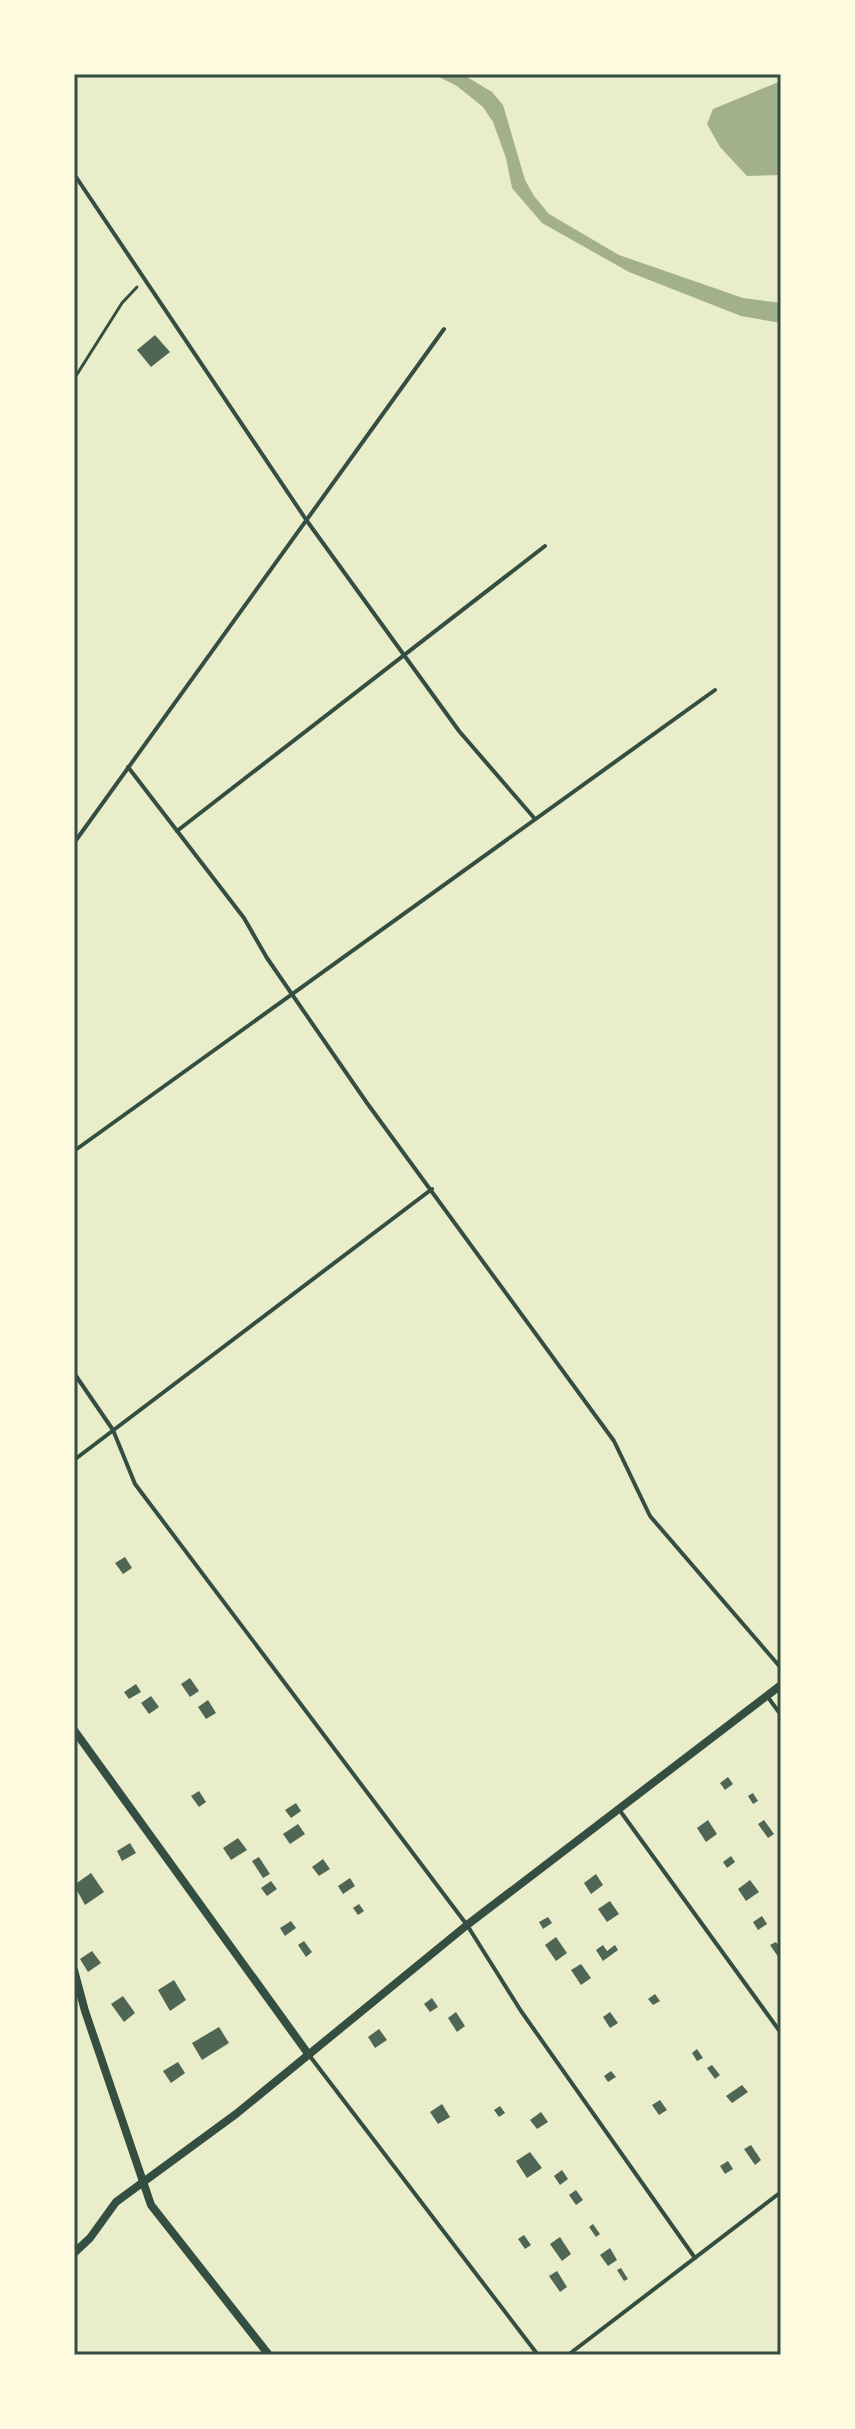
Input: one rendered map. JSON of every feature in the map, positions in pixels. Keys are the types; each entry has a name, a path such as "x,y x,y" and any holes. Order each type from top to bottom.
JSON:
{"street":[{"path":"74,2253 90,2238 116,2202 236,2114 467,1925 781,1685"},
{"path":"74,1730 309,2055"},
{"path":"74,1970 151,2205 269,2355"}],"lane":[{"path":"74,174 307,521 459,731 535,819"},
{"path":"74,843 444,329"},
{"path":"177,831 545,546"},
{"path":"74,1151 715,690"},
{"path":"128,767 244,918 367,1103 614,1441 650,1516 781,1668"},
{"path":"74,1460 432,1189"},
{"path":"74,1373 113,1430 135,1484 467,1925 521,2011 695,2258"},
{"path":"767,1696 781,1715"},
{"path":"618,1808 781,2033"},
{"path":"309,2055 538,2355"},
{"path":"568,2355 781,2192"}],"path":[{"path":"74,379 122,303 144,282"}],"shaded area":[{"path":"433,74 462,74 492,92 503,105 525,180 549,214 619,255 743,298 781,303 781,323 741,316 629,272 542,223 512,188 506,158 493,122 483,107 457,86"},
{"path":"781,81 781,175 747,176 720,147 707,124 713,109"}],"building":[{"path":"155,335 170,352 151,367 137,350"},
{"path":"125,1557 132,1568 123,1574 115,1563"},
{"path":"190,1678 199,1691 190,1697 181,1684"},
{"path":"136,1684 141,1692 129,1699 124,1692"},
{"path":"151,1696 159,1707 149,1714 141,1703"},
{"path":"208,1700 216,1713 206,1719 198,1707"},
{"path":"728,1777 733,1784 725,1790 720,1783"},
{"path":"199,1791 206,1802 199,1807 191,1796"},
{"path":"753,1793 758,1801 753,1804 748,1796"},
{"path":"296,1803 301,1811 291,1818 285,1810"},
{"path":"708,1820 717,1834 706,1842 697,1828"},
{"path":"764,1820 774,1834 768,1838 758,1824"},
{"path":"298,1824 305,1834 290,1844 283,1834"},
{"path":"238,1838 247,1850 231,1860 223,1848"},
{"path":"130,1843 136,1853 122,1861 117,1851"},
{"path":"731,1856 735,1862 727,1868 723,1862"},
{"path":"259,1857 270,1874 263,1878 252,1861"},
{"path":"323,1859 330,1869 319,1876 312,1867"},
{"path":"91,1873 104,1892 85,1905 74,1885"},
{"path":"596,1874 603,1885 591,1894 584,1883"},
{"path":"350,1878 355,1886 343,1894 338,1886"},
{"path":"750,1880 759,1892 746,1901 738,1889"},
{"path":"271,1881 277,1889 267,1896 261,1888"},
{"path":"610,1901 619,1914 607,1922 598,1909"},
{"path":"359,1904 364,1911 358,1915 353,1908"},
{"path":"762,1916 767,1924 758,1930 753,1922"},
{"path":"548,1917 552,1923 543,1929 539,1922"},
{"path":"291,1921 296,1928 285,1936 280,1928"},
{"path":"556,1937 567,1953 556,1961 545,1945"},
{"path":"304,1941 312,1952 306,1957 298,1945"},
{"path":"776,1942 781,1949 779,1958 770,1945"},
{"path":"603,1945 607,1951 615,1945 618,1950 603,1961 596,1950"},
{"path":"92,1951 101,1963 88,1972 80,1959"},
{"path":"581,1964 591,1978 581,1985 571,1970"},
{"path":"174,1980 186,2000 170,2011 158,1990"},
{"path":"655,1994 660,2001 653,2005 648,1999"},
{"path":"123,1996 135,2013 124,2022 111,2004"},
{"path":"432,1998 438,2007 430,2012 424,2004"},
{"path":"456,2012 465,2026 457,2032 448,2018"},
{"path":"610,2012 618,2023 610,2028 603,2017"},
{"path":"219,2027 229,2043 202,2060 192,2043"},
{"path":"379,2029 387,2040 375,2048 368,2037"},
{"path":"697,2049 703,2058 697,2061 692,2053"},
{"path":"178,2062 185,2073 171,2083 163,2071"},
{"path":"712,2065 720,2075 715,2079 707,2068"},
{"path":"611,2071 616,2077 608,2082 604,2076"},
{"path":"742,2085 748,2092 732,2103 726,2096"},
{"path":"660,2100 667,2110 659,2115 652,2105"},
{"path":"442,2104 450,2117 438,2124 430,2112"},
{"path":"500,2106 505,2113 499,2117 494,2110"},
{"path":"541,2112 548,2122 537,2129 530,2120"},
{"path":"751,2145 761,2160 755,2165 744,2149"},
{"path":"530,2152 542,2168 527,2178 516,2161"},
{"path":"728,2161 733,2169 725,2174 720,2166"},
{"path":"562,2170 568,2179 560,2185 554,2176"},
{"path":"576,2190 583,2200 576,2205 569,2195"},
{"path":"593,2224 600,2234 596,2237 589,2227"},
{"path":"524,2235 531,2245 525,2249 518,2239"},
{"path":"560,2237 571,2254 562,2261 550,2244"},
{"path":"610,2248 617,2260 608,2266 600,2255"},
{"path":"621,2268 628,2279 624,2281 617,2270"},
{"path":"557,2271 567,2287 560,2292 549,2276"}]}
